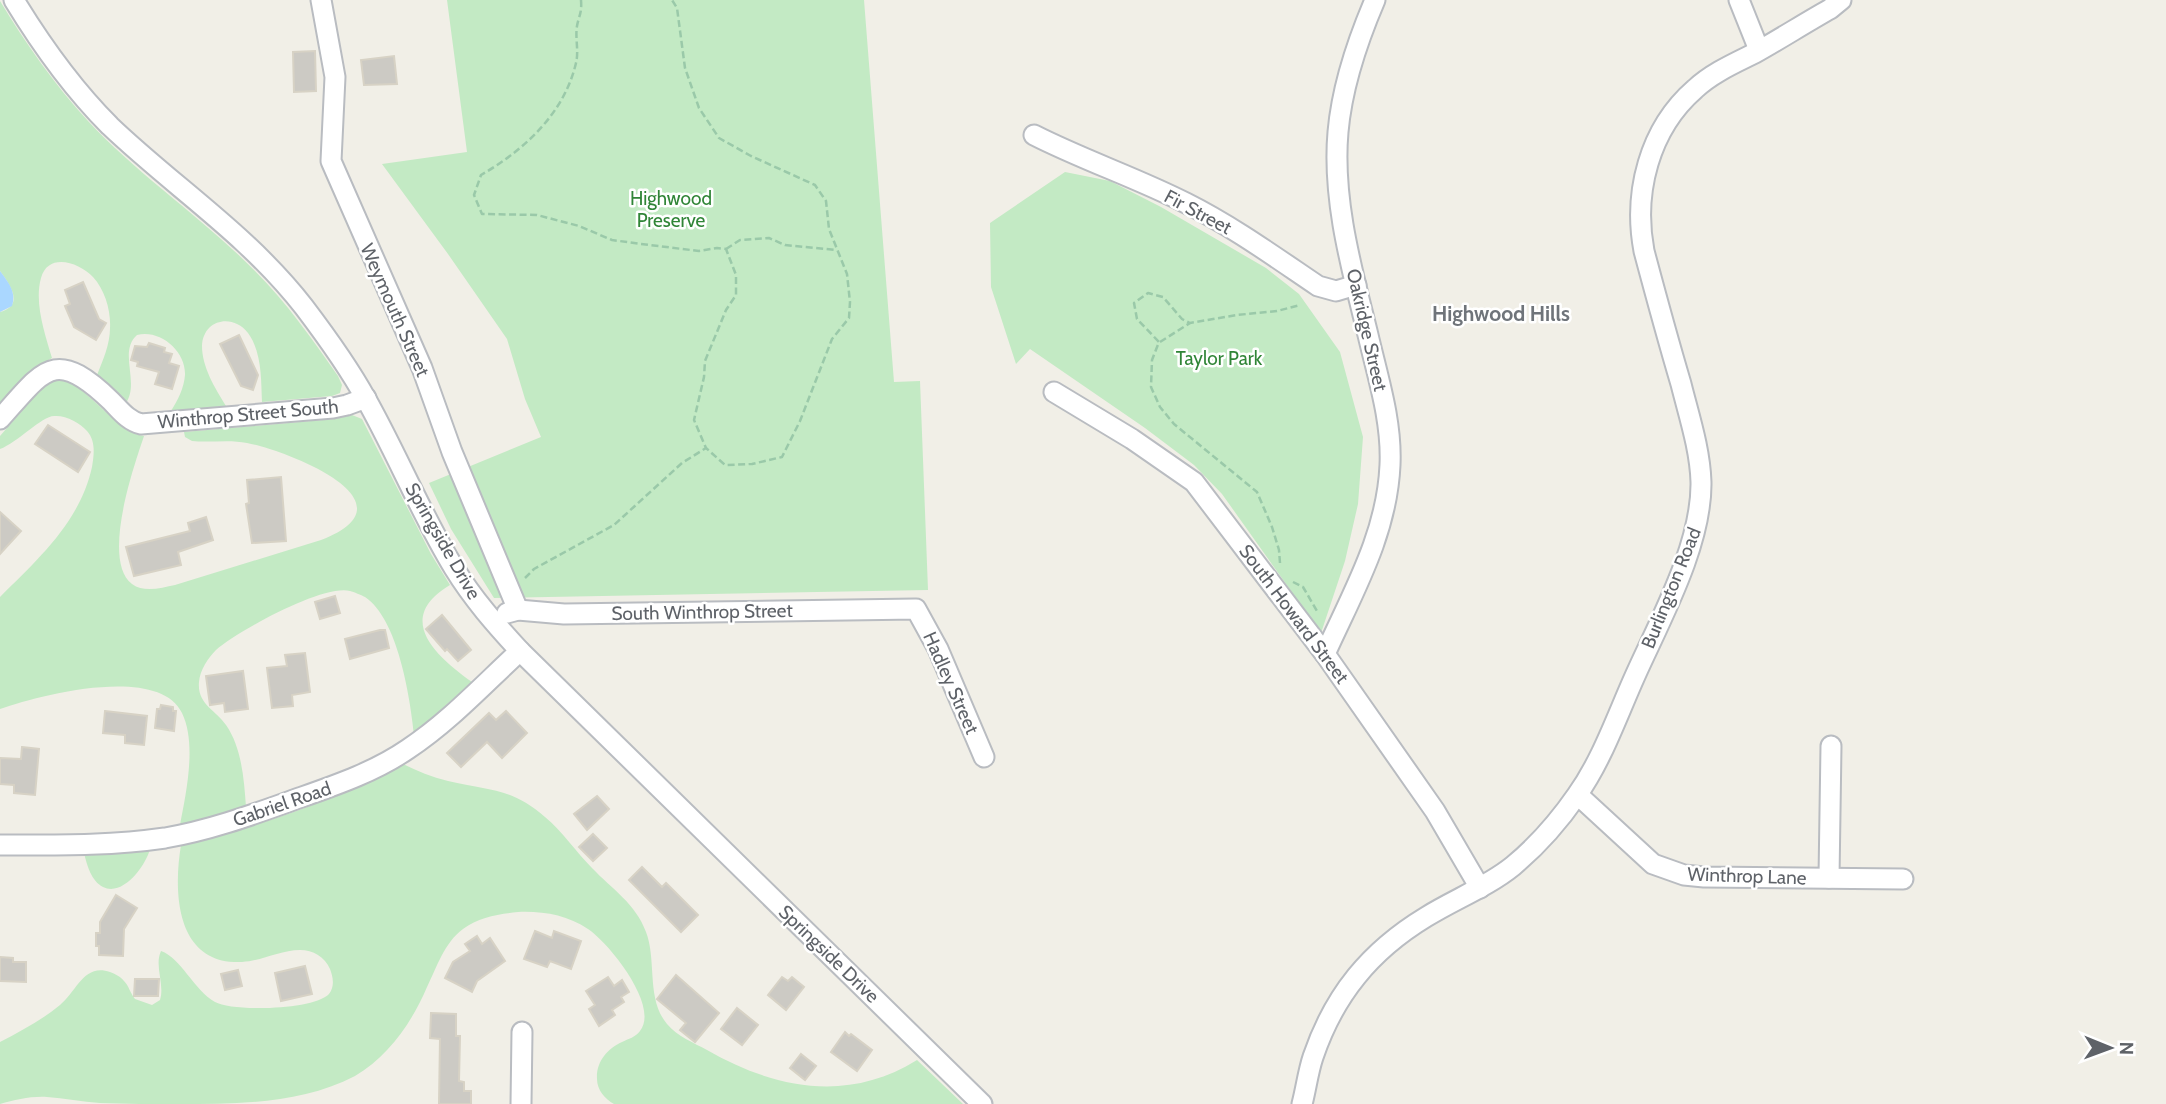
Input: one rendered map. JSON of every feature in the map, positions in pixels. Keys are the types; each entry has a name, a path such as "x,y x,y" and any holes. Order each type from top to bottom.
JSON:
{"street":[{"name":"Springside Drive","path":"14,0 56,65 102,117 234,233 286,286 325,335 366,398 445,553 489,617 520,651 982,1104"},
{"name":"Weymouth Street","path":"321,0 335,77 331,161 417,357 452,452 518,610"},
{"name":"Oakridge Street","path":"1325,654 1377,541 1388,493 1390,463 1386,417 1356,285 1339,192 1338,132 1342,104 1358,40 1375,0"},
{"path":"1740,0 1759,50"},
{"name":"Burlington Road","path":"1302,1104 1312,1060 1327,1021 1367,962 1400,933 1513,866 1536,844 1578,795 1600,757 1686,560 1699,513 1701,483 1696,441 1640,230 1639,207 1645,172 1662,130 1695,88 1841,0"},
{"name":"Fir Street","path":"1034,135 1219,220 1318,286 1336,291 1356,285"},
{"name":"Winthrop Street South","path":"0,419 35,380 56,369 66,369 79,374 129,419 141,424 333,408 366,398"},
{"name":"South Howard Street","path":"1054,392 1132,439 1194,482 1325,654 1435,811 1480,888"},
{"name":"South Winthrop Street","path":"489,617 518,610 564,614 916,609"},
{"name":"Hadley Street","path":"916,609 938,649 984,757"},
{"name":"Gabriel Road","path":"0,845 100,844 166,838 219,825 338,784 384,764 411,747 520,651"},
{"path":"1829,877 1831,746"},
{"name":"Winthrop Lane","path":"1578,795 1653,864 1684,875 1903,879"},
{"path":"521,1104 522,1032"}],"path":[{"path":"581,0 576,62 562,99 548,120 526,144 481,175 474,195 482,214 537,215 579,226 612,240 699,251 726,249 740,240 769,238 785,245 836,250"},
{"path":"672,0 677,8 685,68 699,108 719,138 815,185 826,201 829,229 847,274 849,318 832,339 800,421 782,457 752,464 725,465 706,448 694,419 705,361 726,310 736,295 736,275 726,249"},
{"path":"1159,342 1138,319 1134,303 1148,293 1163,297 1182,319 1190,323"},
{"path":"1282,566 1272,527 1256,492 1174,424 1160,407 1152,387 1152,360 1159,342 1190,323 1277,311 1300,305"},
{"path":"510,592 534,569 614,525 682,463 706,448"},
{"path":"1289,582 1303,587 1334,634"}],"green space":[{"name":"Highwood Preserve","path":"447,0 864,0 894,382 920,381 928,590 494,598 451,529 429,483 541,437 525,399 507,339 382,164 467,152"},
{"path":"0,1 41,63 88,121 128,160 235,252 278,296 338,376 342,385 340,393 262,402 260,366 253,341 242,327 227,321 213,325 208,330 202,346 207,369 226,406 171,411 183,385 184,366 170,344 154,335 146,334 137,335 129,350 131,386 126,403 97,375 110,334 104,294 93,277 80,267 57,262 45,270 39,288 41,318 52,358 32,370 0,403 0,312 8,309 14,300 11,288 0,271"},
{"name":"Taylor Park","path":"1065,172 1110,181 1161,207 1266,268 1299,294 1340,352 1363,437 1358,504 1345,561 1321,633 1222,494 1194,465 1030,349 1016,364 991,287 990,223"},
{"path":"64,379 125,428 144,436 123,512 119,555 123,572 132,584 142,588 175,585 321,540 348,525 357,510 352,495 337,480 315,467 247,443 192,441 185,437 184,432 334,419 352,415 362,419 431,554 450,585 433,598 424,611 426,637 446,661 472,682 414,734 405,680 394,640 386,622 365,597 350,591 337,591 281,611 216,650 205,664 200,678 201,696 226,725 236,744 246,807 180,825 189,769 189,739 182,713 169,698 149,690 97,687 42,697 0,709 0,597 43,554 68,522 86,487 94,453 92,439 87,431 77,422 63,417 49,417 0,449 0,436 44,385 52,380"},
{"path":"403,764 442,779 510,795 533,807 552,823 586,862 623,897 642,922 649,943 656,1003 667,1024 686,1039 759,1074 812,1086 865,1082 891,1074 917,1060 963,1104 614,1104 598,1087 598,1067 612,1048 640,1031 644,1020 638,991 608,947 588,929 563,917 518,912 482,919 456,935 446,948 414,1013 398,1037 367,1068 334,1085 291,1097 247,1103 110,1103 41,1097 0,1104 0,1042 53,1010 94,971 101,970 117,975 126,983 135,999 152,1005 160,1000 161,994 161,951 175,960 207,997 224,1005 273,1008 307,1003 329,994 333,982 330,969 322,958 309,951 293,950 242,962 220,960 204,952 192,939 179,904 181,845 237,831 295,812"},
{"path":"150,849 139,871 126,884 111,889 95,881 84,853"}],"water":[{"path":"0,271 11,287 13,301 12,306 0,312"}],"building":[{"path":"315,51 316,91 294,92 293,52"},
{"path":"394,56 397,84 364,85 361,60"},
{"path":"83,282 99,319 106,323 96,340 74,327 65,306 70,304 65,290"},
{"path":"239,335 258,375 253,390 241,386 220,344"},
{"path":"149,343 165,348 164,352 172,354 169,363 179,366 172,389 155,384 159,372 137,366 138,362 131,360 135,346 147,347"},
{"path":"48,425 90,452 78,472 35,444"},
{"path":"281,477 286,541 252,543 246,504 249,503 247,480"},
{"path":"0,512 21,531 0,554"},
{"path":"206,517 213,540 178,552 181,565 134,576 126,547 190,531 188,523"},
{"path":"335,596 340,613 320,619 315,602"},
{"path":"442,615 471,650 458,661 447,649 445,651 426,629"},
{"path":"385,630 389,648 350,659 345,639"},
{"path":"305,653 310,692 292,695 293,706 272,708 267,668 287,666 285,655"},
{"path":"243,671 248,709 225,712 224,703 210,705 206,676"},
{"path":"161,705 173,707 173,711 176,711 174,731 155,728 157,709 160,709"},
{"path":"105,711 147,716 144,745 125,743 125,735 103,733"},
{"path":"506,711 527,733 502,758 487,742 461,767 447,753 489,713 496,720"},
{"path":"22,747 39,749 35,795 14,793 14,785 0,784 0,758 21,759"},
{"path":"597,796 609,809 587,830 574,814"},
{"path":"593,834 607,848 593,861 579,847"},
{"path":"642,867 662,887 666,883 698,915 681,932 629,880"},
{"path":"116,895 137,908 124,929 123,956 99,955 96,933 100,933 100,922"},
{"path":"535,931 552,938 554,931 581,941 571,969 550,961 547,967 524,959"},
{"path":"477,936 482,944 490,938 505,961 477,981 472,992 445,978 453,962 470,951 465,944"},
{"path":"0,957 13,958 13,962 26,962 26,982 0,981"},
{"path":"305,966 312,994 281,1001 275,973"},
{"path":"238,970 242,986 225,990 221,974"},
{"path":"676,975 719,1013 695,1042 680,1030 686,1023 657,999"},
{"path":"608,977 614,986 622,980 629,992 621,997 624,1002 612,1010 615,1015 599,1026 589,1009 595,1005 586,991"},
{"path":"782,977 788,981 792,977 804,987 786,1010 768,995"},
{"path":"135,979 159,979 158,996 134,996"},
{"path":"737,1008 758,1025 742,1045 721,1029"},
{"path":"431,1013 456,1014 456,1036 460,1036 459,1081 464,1082 464,1091 471,1091 471,1104 439,1104 440,1039 430,1038"},
{"path":"845,1032 872,1050 857,1071 831,1052"},
{"path":"801,1054 816,1066 805,1080 790,1068"}],"district":[{"name":"Highwood Hills","path":"1501,313"}]}
